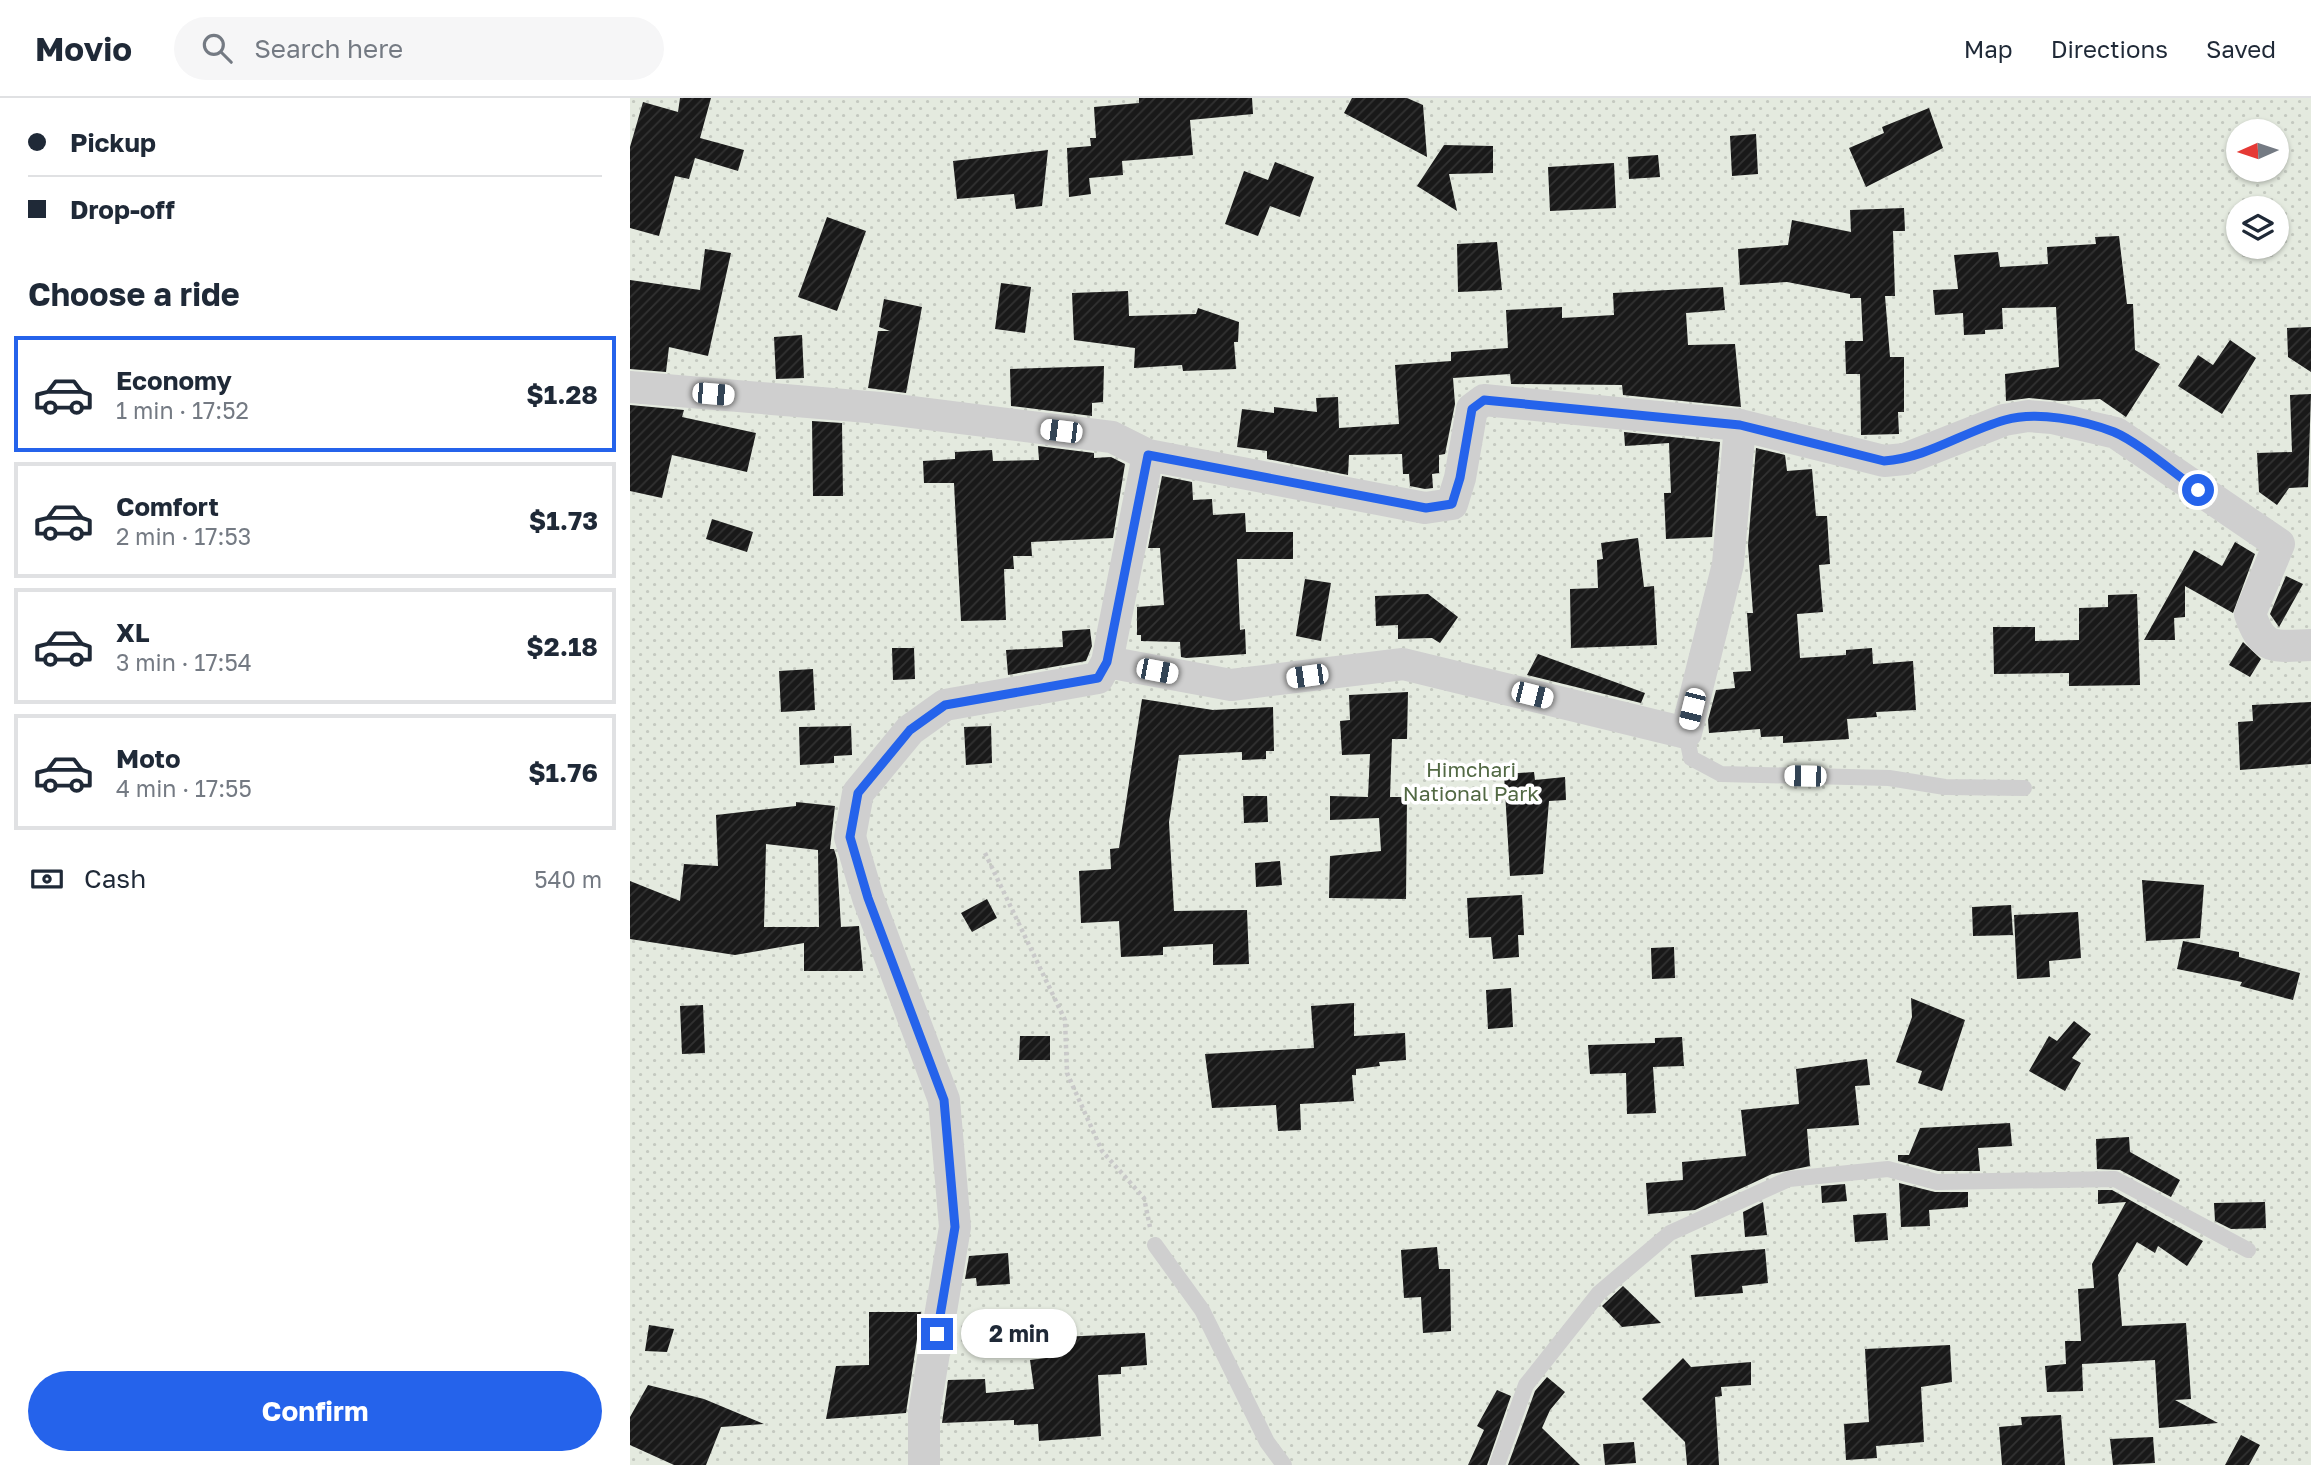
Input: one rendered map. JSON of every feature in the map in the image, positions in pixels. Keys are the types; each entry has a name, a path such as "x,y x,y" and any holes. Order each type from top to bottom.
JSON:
{"street":[{"path":"630,387 880,408 1112,437 1148,455 1426,508 1452,504 1460,478 1472,409 1484,400 1740,425 1884,461 1905,459 2004,420 2028,416 2052,418 2116,433 2279,544 2250,614 2259,638 2270,645 2311,645"},
{"path":"1107,662 1231,685 1403,664 1686,733 1728,564 1740,425"},
{"path":"924,1465 925,1413 955,1227 944,1100 868,898 850,837 858,793 910,730 945,705 1098,678 1107,662 1148,455"}],"lane":[{"path":"1686,733 1691,758 1721,774 1889,778 1945,787 2024,788"},
{"path":"1497,1465 1526,1385 1600,1293 1670,1233 1789,1179 1888,1169 1937,1182 2115,1180 2248,1250"},
{"path":"1155,1245 1202,1310 1267,1442 1284,1465"}],"path":[{"path":"985,853 1065,1020 1067,1073 1102,1151 1144,1198 1155,1245"}],"green space":[{"name":"Himchari National Park","path":"630,98 2311,98 2311,1465 630,1465"}],"building":[{"path":"680,98 711,98 700,138 744,150 738,171 695,158 689,179 675,176 659,236 630,228 630,147 643,102 678,112"},
{"path":"1139,98 1252,98 1253,114 1190,120 1193,155 1122,161 1123,175 1089,178 1091,194 1069,197 1067,148 1091,146 1090,138 1096,138 1094,107 1139,103"},
{"path":"1352,98 1407,98 1423,105 1427,157 1344,113"},
{"path":"1929,108 1943,148 1866,187 1849,148 1884,133 1882,127"},
{"path":"1756,134 1758,174 1732,176 1730,136"},
{"path":"1444,145 1493,146 1493,173 1449,174 1457,211 1417,186"},
{"path":"1048,150 1042,206 1016,209 1014,194 957,199 953,161"},
{"path":"1658,155 1660,177 1629,179 1628,157"},
{"path":"1275,162 1314,177 1300,217 1270,206 1258,236 1225,224 1244,171 1268,180"},
{"path":"1614,163 1616,208 1550,211 1548,167"},
{"path":"1904,208 1905,231 1893,231 1895,296 1885,296 1890,357 1904,357 1904,412 1898,412 1899,434 1861,435 1860,374 1846,374 1845,341 1863,341 1861,298 1850,298 1850,294 1787,282 1740,285 1738,249 1788,245 1792,220 1851,232 1850,210"},
{"path":"827,217 866,231 837,311 798,297"},
{"path":"2119,236 2127,304 2133,304 2135,350 2160,364 2126,417 2100,399 2060,401 2029,398 2006,401 2005,374 2059,367 2056,307 2002,308 2003,329 1985,330 1985,334 1964,335 1963,313 1935,315 1933,290 1958,289 1954,255 1998,252 2000,267 2048,264 2047,247 2096,244 2095,237"},
{"path":"1497,242 1502,290 1458,292 1457,244"},
{"path":"705,249 731,253 708,356 669,347 666,372 630,369 630,280 700,290"},
{"path":"1001,283 1031,287 1025,333 995,329"},
{"path":"1723,287 1725,310 1686,313 1688,345 1735,344 1741,407 1623,395 1622,385 1511,384 1510,374 1453,378 1455,404 1445,454 1439,455 1439,473 1432,474 1433,488 1425,489 1410,486 1409,474 1403,474 1402,454 1349,455 1348,475 1267,459 1267,451 1237,447 1242,409 1274,413 1274,407 1317,412 1316,398 1338,397 1339,428 1399,424 1395,365 1451,361 1451,352 1508,348 1506,310 1562,307 1562,318 1614,315 1613,293"},
{"path":"1128,291 1129,316 1196,314 1198,308 1239,322 1238,342 1234,342 1236,369 1183,371 1182,365 1134,368 1135,348 1074,340 1072,293"},
{"path":"884,299 922,307 906,393 868,388 878,331 890,331 879,327"},
{"path":"2311,327 2311,372 2288,357 2287,328"},
{"path":"802,335 804,378 776,379 774,337"},
{"path":"2230,340 2256,358 2222,414 2178,386 2198,355 2213,365"},
{"path":"1104,366 1103,402 1092,403 1092,416 1011,406 1010,369"},
{"path":"2311,394 2308,487 2289,488 2277,505 2259,492 2257,453 2292,452 2290,395"},
{"path":"630,405 684,410 682,417 756,433 747,472 672,455 662,498 630,491"},
{"path":"812,421 842,423 843,496 813,496"},
{"path":"1624,432 1720,442 1712,537 1666,539 1664,493 1671,493 1669,443 1625,446"},
{"path":"1038,446 1094,453 1094,458 1111,457 1125,464 1113,538 1031,542 1032,556 1013,556 1014,569 1004,569 1006,620 961,621 954,483 924,483 923,461 955,459 955,452 992,450 993,461 1039,460"},
{"path":"1756,448 1785,455 1787,471 1812,469 1816,516 1827,516 1830,564 1819,565 1823,612 1797,614 1800,658 1846,655 1846,650 1872,648 1873,664 1913,661 1916,710 1876,712 1877,717 1847,719 1849,739 1783,743 1783,736 1761,737 1760,729 1709,733 1708,720 1716,690 1735,688 1733,672 1751,671 1747,613 1753,613 1748,545"},
{"path":"1162,476 1192,482 1193,500 1212,499 1213,515 1245,513 1246,532 1293,532 1293,559 1237,559 1240,630 1245,629 1246,654 1186,658 1181,657 1180,642 1141,641 1141,635 1137,635 1137,607 1164,605 1160,548 1148,548"},
{"path":"712,519 753,532 747,552 706,539"},
{"path":"1638,538 1644,587 1654,586 1657,645 1571,648 1570,589 1598,588 1597,560 1603,559 1601,543"},
{"path":"2235,542 2255,554 2233,613 2185,586 2185,617 2174,618 2175,640 2144,640 2194,550 2222,566"},
{"path":"2286,576 2303,584 2279,627 2270,614"},
{"path":"1305,579 1331,583 1321,641 1296,636"},
{"path":"1428,594 1458,617 1440,643 1432,638 1398,639 1398,625 1376,626 1375,596"},
{"path":"2137,594 2140,685 2069,686 2069,673 1994,674 1993,627 2035,627 2035,641 2079,640 2079,608 2108,607 2108,595"},
{"path":"1090,629 1092,646 1086,661 1008,675 1006,650 1063,647 1062,631"},
{"path":"2243,642 2261,659 2250,677 2229,665"},
{"path":"892,648 914,648 915,679 893,680"},
{"path":"1538,654 1645,693 1641,703 1527,675"},
{"path":"813,669 815,710 781,712 779,671"},
{"path":"1408,692 1407,739 1392,739 1390,797 1407,797 1406,899 1329,898 1330,856 1381,851 1379,818 1330,820 1330,796 1368,797 1370,754 1342,755 1340,721 1350,720 1349,695"},
{"path":"1142,699 1213,710 1273,707 1274,751 1266,751 1266,759 1242,760 1242,752 1179,755 1169,822 1174,911 1247,910 1249,964 1213,965 1213,944 1163,947 1163,955 1121,957 1119,921 1081,923 1079,871 1111,869 1110,849 1119,848"},
{"path":"2311,702 2311,764 2240,770 2238,722 2253,721 2252,705"},
{"path":"851,726 852,755 834,756 834,763 800,765 799,727"},
{"path":"991,726 992,763 966,765 964,727"},
{"path":"1534,772 1535,780 1565,777 1566,800 1549,801 1543,874 1510,876 1504,774"},
{"path":"1243,796 1267,796 1268,822 1244,823"},
{"path":"796,802 835,806 830,849 834,849 837,859 841,927 859,926 863,971 804,971 804,943 735,955 630,939 630,881 680,901 684,864 718,866 716,815 796,806","holes":["766,844 818,850 819,927 764,927"]},
{"path":"1280,861 1282,885 1256,887 1255,863"},
{"path":"2142,880 2204,885 2200,938 2146,941"},
{"path":"1522,895 1524,935 1518,935 1519,957 1493,959 1491,937 1469,938 1467,898"},
{"path":"987,899 997,918 972,932 961,913"},
{"path":"2011,905 2013,935 1973,936 1972,907"},
{"path":"2078,912 2081,958 2049,961 2050,977 2017,979 2014,915"},
{"path":"2183,941 2239,952 2239,957 2300,973 2293,1000 2240,986 2242,982 2177,969"},
{"path":"1674,947 1675,978 1652,979 1651,948"},
{"path":"1511,988 1513,1027 1488,1029 1486,990"},
{"path":"1911,998 1965,1020 1942,1091 1918,1083 1922,1071 1896,1062 1912,1017"},
{"path":"1354,1003 1354,1036 1405,1033 1406,1060 1379,1062 1380,1066 1356,1069 1356,1075 1352,1075 1354,1101 1300,1104 1301,1130 1278,1131 1276,1105 1212,1108 1205,1054 1314,1048 1311,1006"},
{"path":"703,1005 705,1053 682,1054 680,1006"},
{"path":"2074,1021 2091,1034 2072,1058 2081,1063 2065,1091 2029,1071 2049,1036 2057,1041"},
{"path":"1020,1036 1050,1036 1050,1060 1019,1060"},
{"path":"1682,1037 1684,1066 1653,1067 1656,1113 1627,1114 1626,1073 1590,1074 1588,1045 1655,1043 1655,1038"},
{"path":"1867,1059 1870,1085 1855,1086 1859,1125 1807,1129 1810,1166 1772,1174 1695,1210 1648,1214 1646,1183 1683,1180 1682,1162 1746,1156 1741,1110 1799,1104 1796,1069"},
{"path":"2010,1123 2012,1146 1978,1148 1980,1171 1938,1171 1898,1161 1898,1155 1909,1155 1920,1128"},
{"path":"2129,1137 2130,1152 2180,1180 2171,1197 2120,1170 2097,1169 2096,1139"},
{"path":"1899,1183 1935,1192 1968,1192 1968,1207 1929,1210 1930,1226 1901,1227"},
{"path":"1845,1184 1847,1201 1822,1203 1821,1186"},
{"path":"2098,1190 2112,1190 2203,1241 2187,1266 2158,1246 2155,1253 2137,1242 2118,1275 2122,1326 2186,1323 2191,1399 2175,1400 2218,1423 2159,1428 2155,1360 2082,1364 2083,1391 2047,1392 2045,1366 2066,1364 2065,1341 2081,1341 2078,1289 2094,1288 2092,1264 2126,1202 2098,1204"},
{"path":"1763,1202 1767,1235 1745,1237 1743,1212"},
{"path":"2265,1202 2266,1228 2231,1229 2215,1221 2214,1203"},
{"path":"1886,1213 1888,1240 1855,1242 1853,1215"},
{"path":"1437,1247 1439,1269 1450,1269 1451,1331 1423,1333 1421,1297 1404,1298 1401,1250"},
{"path":"1765,1249 1768,1283 1742,1286 1743,1293 1695,1297 1691,1255"},
{"path":"1008,1253 1010,1284 977,1286 976,1278 965,1279 969,1256"},
{"path":"1623,1286 1661,1323 1622,1327 1602,1306"},
{"path":"869,1312 921,1312 906,1413 826,1419 836,1366 869,1365"},
{"path":"649,1325 674,1329 667,1352 645,1351"},
{"path":"1145,1333 1147,1365 1121,1367 1121,1374 1098,1375 1101,1436 1039,1441 1038,1424 1014,1425 1014,1420 942,1423 948,1380 985,1379 986,1393 1034,1389 1030,1360 1062,1356 1061,1337"},
{"path":"1950,1345 1952,1382 1921,1387 1924,1442 1876,1446 1877,1458 1846,1460 1844,1424 1869,1422 1865,1349"},
{"path":"1683,1358 1691,1367 1751,1362 1751,1385 1721,1387 1722,1396 1715,1397 1719,1465 1687,1465 1685,1442 1642,1399"},
{"path":"1547,1377 1565,1392 1550,1410 1542,1428 1580,1465 1508,1465 1535,1391"},
{"path":"648,1385 704,1399 764,1424 721,1427 706,1465 674,1465 630,1445 630,1417"},
{"path":"1497,1390 1511,1396 1487,1465 1468,1465 1484,1430 1477,1426"},
{"path":"2061,1415 2065,1465 2002,1465 1999,1427 2022,1425 2021,1417"},
{"path":"2241,1435 2260,1445 2249,1465 2225,1465"},
{"path":"2153,1437 2155,1463 2113,1465 2110,1439"},
{"path":"1634,1442 1636,1463 1605,1465 1603,1444"}],"route":[{"path":"937,1334 955,1227 944,1100 868,898 850,837 858,793 910,730 945,705 1098,678 1107,662 1148,455 1426,508 1452,504 1460,478 1466,428 1472,409 1484,400 1740,425 1884,461 1905,459 2004,420 2028,416 2052,418 2116,433 2198,490"}]}
